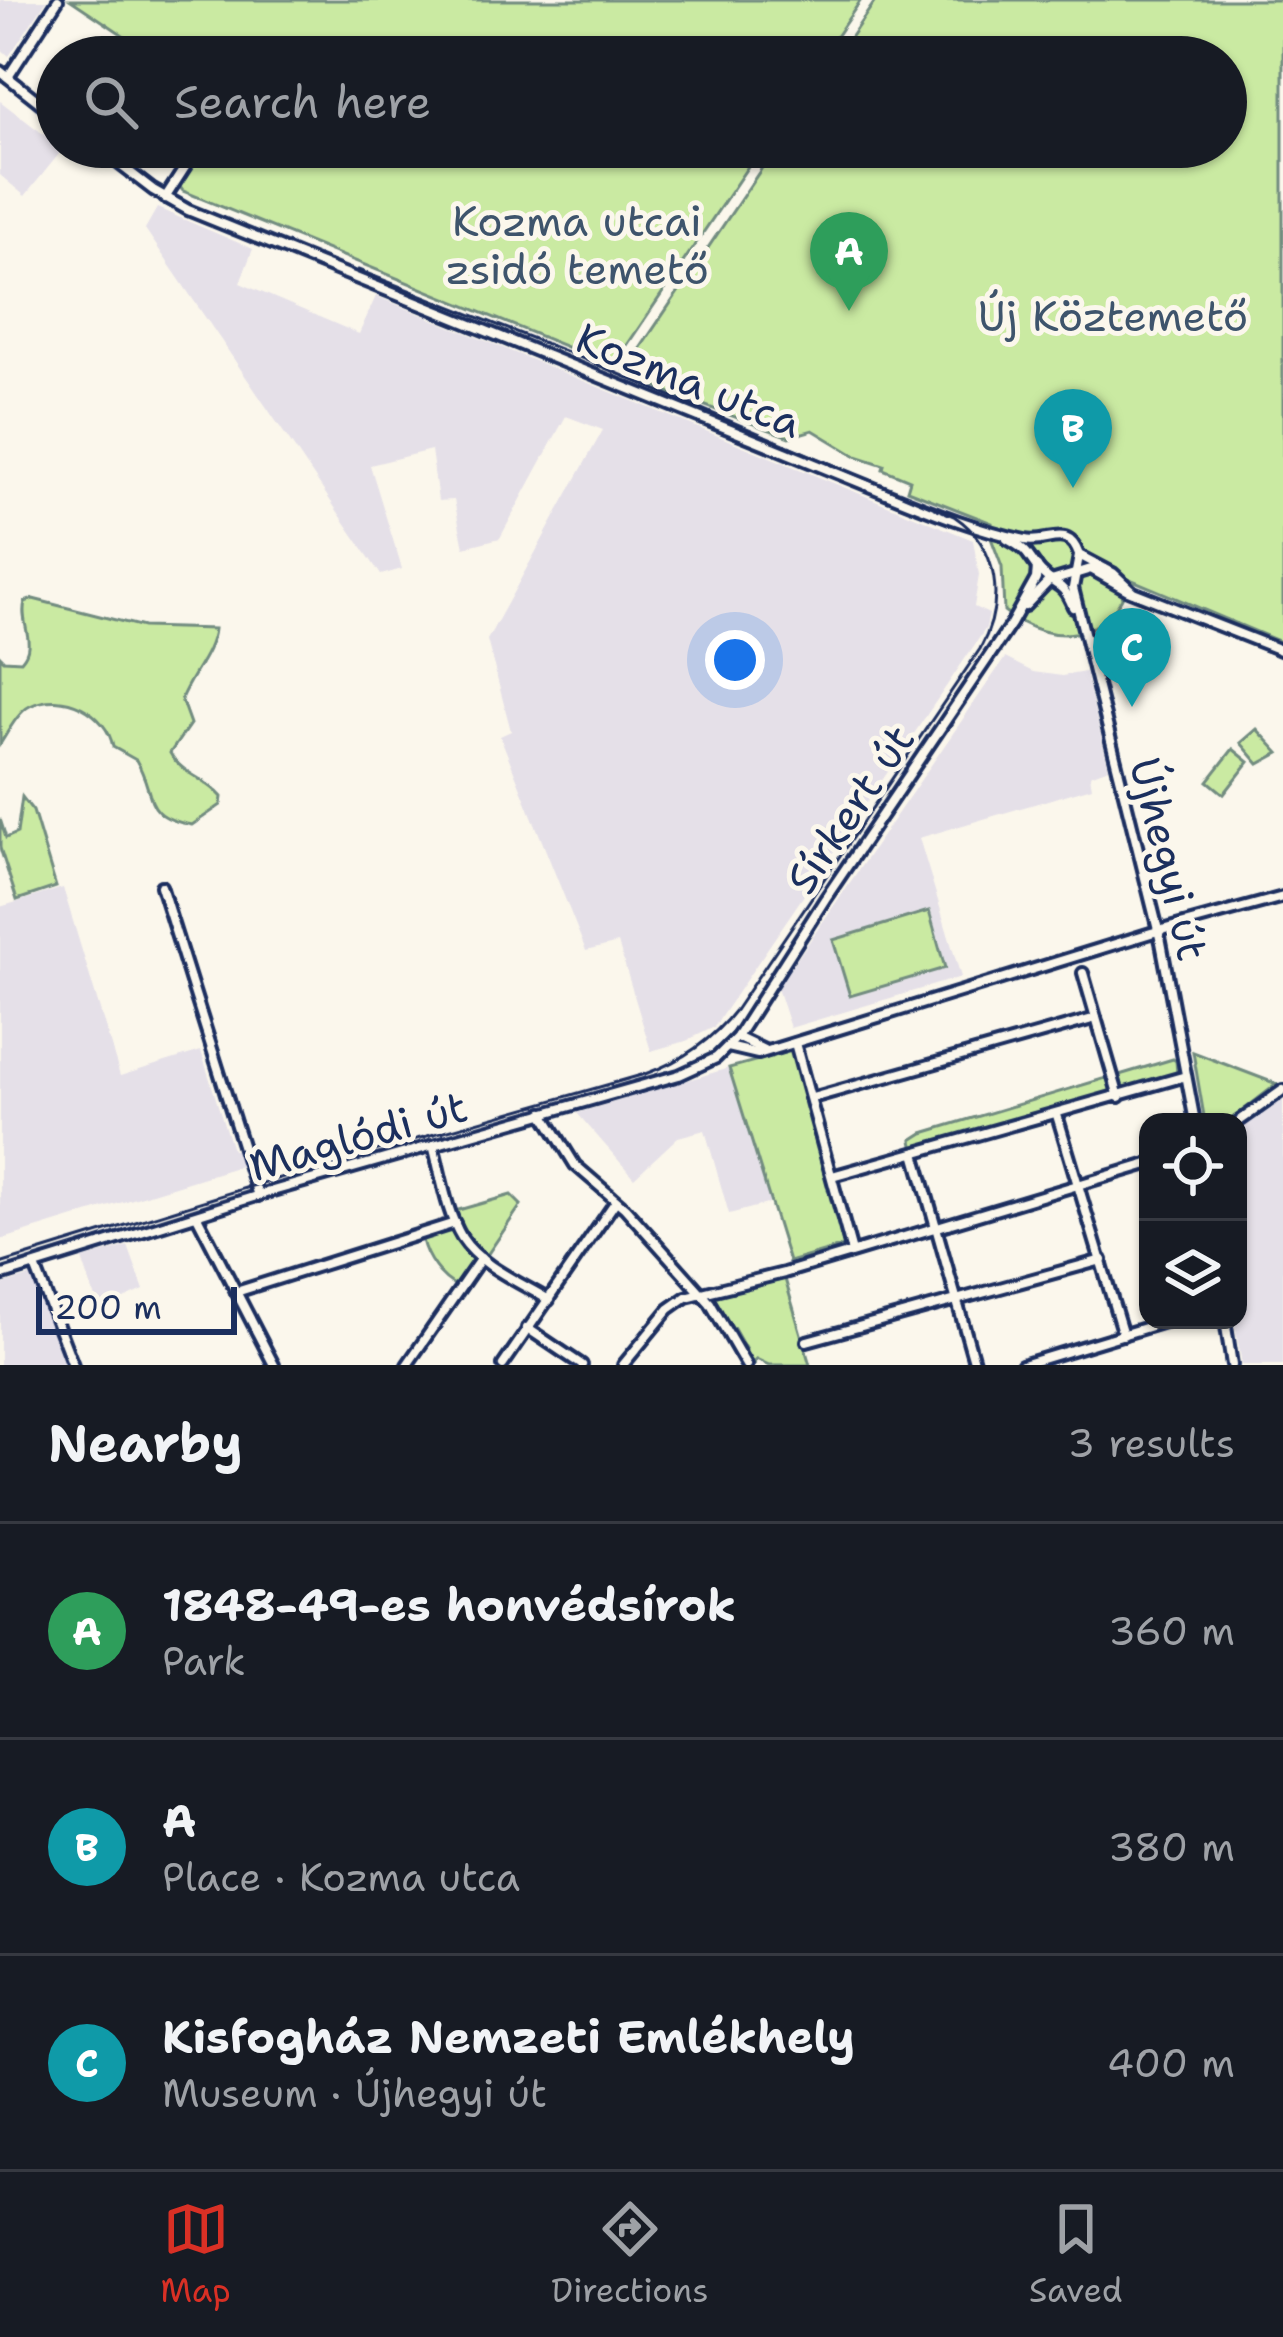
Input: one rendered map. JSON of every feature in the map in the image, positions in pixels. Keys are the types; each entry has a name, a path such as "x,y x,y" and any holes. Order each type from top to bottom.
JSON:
{"street":[{"path":"36,99 4,74 58,0"},
{"name":"Kozma utca","path":"125,168 165,198 891,495 1004,536 1040,542 1064,536 1074,543 1078,555 1113,573 1132,591"},
{"path":"165,198 184,168"},
{"name":"Kozma utca","path":"1004,536 1053,579"},
{"path":"1036,563 1040,542"},
{"path":"1053,579 1073,572 1078,555"},
{"name":"Sírkert út","path":"737,1037 1016,616 1036,579 1036,563"},
{"name":"Kozma utca","path":"1073,572 1096,571 1132,591 1283,652"},
{"name":"Újhegyi út","path":"1073,572 1078,613 1158,931 1193,1113"},
{"name":"Sírkert út","path":"1016,616 1053,579"},
{"name":"Újhegyi út","path":"1053,579 1078,613"},
{"path":"161,886 258,1196"},
{"path":"728,1047 753,1055 1283,896"},
{"path":"1083,973 1119,1097"},
{"path":"812,1098 1096,1018"},
{"path":"737,1037 756,1049 772,1049"},
{"name":"Maglódi út","path":"0,1276 679,1075 708,1063 737,1037"},
{"path":"795,1042 852,1252"},
{"path":"832,1176 1186,1076"},
{"path":"1247,1116 1283,1090"},
{"path":"543,1113 569,1157 702,1294 746,1365"},
{"path":"1057,1115 1123,1335"},
{"path":"433,1145 465,1243 549,1300"},
{"path":"915,1153 975,1365"},
{"path":"623,1365 675,1303 1139,1168"},
{"path":"503,1365 616,1201"},
{"path":"197,1216 274,1365"},
{"path":"236,1292 455,1223"},
{"path":"407,1365 481,1258"},
{"path":"807,1341 1102,1260"},
{"path":"34,1265 73,1365"},
{"path":"527,1328 583,1365"},
{"path":"1022,1365 1142,1329"},
{"path":"1226,1329 1232,1365"}],"shaded area":[{"path":"0,0 47,0 9,56 0,48"},
{"path":"0,101 36,128 36,168 48,168 25,196 0,175"},
{"path":"157,208 253,249 240,283 359,334 376,296 973,540 979,575 974,607 989,614 986,628 714,1027 651,1051 618,943 586,951 500,736 511,731 487,640 603,430 566,416 500,538 464,547 454,500 438,501 431,450 370,465 402,569 381,575 145,229"},
{"path":"1005,658 1033,672 1062,676 1085,672 1109,768 1090,775 1092,787 919,838 961,977 790,1028 777,988"},
{"path":"63,888 120,1076 201,1051 232,1150 238,1149 243,1165 0,1240 0,907"},
{"path":"729,1068 771,1203 729,1214 705,1130 678,1137 634,1178 577,1113"},
{"path":"1283,1097 1283,1365 1242,1365 1236,1329 1247,1329 1247,1124"},
{"path":"128,1246 144,1290 99,1310 82,1259"},
{"path":"32,1276 67,1365 0,1365 0,1285"}],"green space":[{"path":"71,0 861,0 836,36 125,36"},
{"name":"Új Köztemető","path":"876,0 1283,0 1283,643 1130,579 1109,616 1094,626 1060,634 1042,631 1004,611 1002,567 991,538 992,523 907,490 910,480 813,430 789,437 625,371 762,168 1247,168 1247,36 851,36"},
{"name":"Kozma utcai zsidó temető","path":"188,168 747,168 613,366 183,191 178,184"},
{"path":"33,599 143,627 214,629 181,699 190,724 170,753 222,797 221,805 192,825 164,816 152,802 136,760 113,747 93,715 69,703 43,701 30,706 0,744 0,656 21,661 26,654 25,602"},
{"path":"1257,729 1279,753 1259,764 1241,743"},
{"path":"1233,749 1249,762 1224,794 1208,781"},
{"path":"22,797 33,811 56,887 17,900 0,848 0,819 6,838 17,833"},
{"path":"929,911 945,968 850,996 833,940"},
{"path":"792,1051 844,1246 789,1262 729,1068"},
{"path":"1193,1052 1277,1084 1240,1113 1203,1113"},
{"path":"1173,1059 1177,1074 1123,1091 1116,1076"},
{"path":"1106,1078 1113,1088 1110,1095 914,1150 912,1140 923,1133"},
{"path":"511,1195 521,1205 485,1258 469,1245 455,1211"},
{"path":"445,1230 454,1233 476,1261 457,1286 435,1267 422,1240"},
{"path":"785,1279 810,1365 769,1365 756,1359 754,1363 742,1353 746,1350 713,1301 714,1296"}],"tram line":[{"path":"0,1264 255,1185 645,1074 684,1056 736,1009 988,631 995,595 989,560 981,543 954,516 572,354 358,270"}],"place":[{"name":"1848-49-es honvédsírok","path":"849,311"},
{"name":"A","path":"1073,488"},
{"name":"Kisfogház Nemzeti Emlékhely","path":"1132,707"}]}
